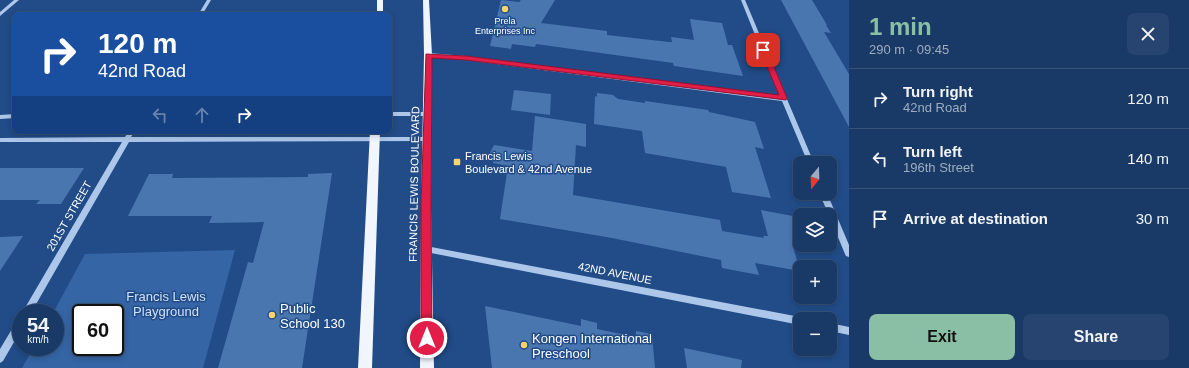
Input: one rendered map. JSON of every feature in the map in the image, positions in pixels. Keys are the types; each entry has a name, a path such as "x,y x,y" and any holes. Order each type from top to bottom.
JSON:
{"main road":[{"path":"380,0 380,12"},
{"name":"FRANCIS LEWIS BOULEVARD","path":"426,0 428,55 426,249 427,368"},
{"path":"365,368 375,135"}],"street":[{"path":"0,15 17,0"},
{"path":"202,12 209,0"},
{"path":"743,0 808,156"},
{"path":"428,55 466,58 784,98"},
{"path":"392,114 428,114"},
{"path":"0,117 12,116"},
{"name":"201ST STREET","path":"31,304 130,134"},
{"path":"0,140 127,140 375,135 428,139"},
{"path":"826,200 849,254"},
{"name":"42ND AVENUE","path":"426,249 793,320"},
{"path":"837,328 849,331"},
{"path":"0,358 12,337"}],"green space":[{"name":"Francis Lewis Playground","path":"235,250 203,368 22,368 29,356 64,356 64,304 58,304 85,254"}],"building":[{"path":"501,0 519,2 521,0 555,0 541,23 607,31 607,35 669,42 672,42 671,37 694,40 690,19 722,23 728,45 732,45 743,76 674,66 673,63 536,44 535,47 512,44 511,49 490,46"},
{"path":"781,0 812,0 827,25 831,33 824,32 849,74 849,127"},
{"path":"514,90 551,94 550,115 511,110"},
{"path":"597,93 613,95 618,99 645,103 645,101 708,110 709,112 755,122 764,149 755,147 771,198 732,192 726,167 645,153 642,131 594,124 595,96 597,97"},
{"path":"535,116 586,124 586,147 576,145 573,195 720,220 722,231 764,238 763,236 768,236 761,210 793,216 792,243 793,252 795,252 797,260 793,260 793,270 755,263 759,275 722,268 721,260 612,238 500,219 508,166 493,163 490,153 494,145 532,151"},
{"path":"0,168 84,168 61,204 36,204 40,200 0,200"},
{"name":"Public School 130","path":"332,173 302,368 218,368 248,262 253,263 264,222 209,223 212,216 128,216 149,174 173,174 172,178 308,177 308,174"},
{"path":"23,236 0,271 0,237"},
{"path":"485,306 581,326 581,319 597,323 597,329 636,337 636,331 652,334 655,368 492,368"},
{"path":"684,348 742,360 741,368 687,368"}],"place":[{"name":"Prela Enterprises Inc","path":"505,9"},
{"name":"Francis Lewis Boulevard & 42nd Avenue","path":"457,162"},
{"name":"Public School 130","path":"272,315"},
{"name":"Kongen International Preschool","path":"524,345"}],"route":[{"path":"427,338 426,206 428,55 466,58 784,98 763,50"}]}
